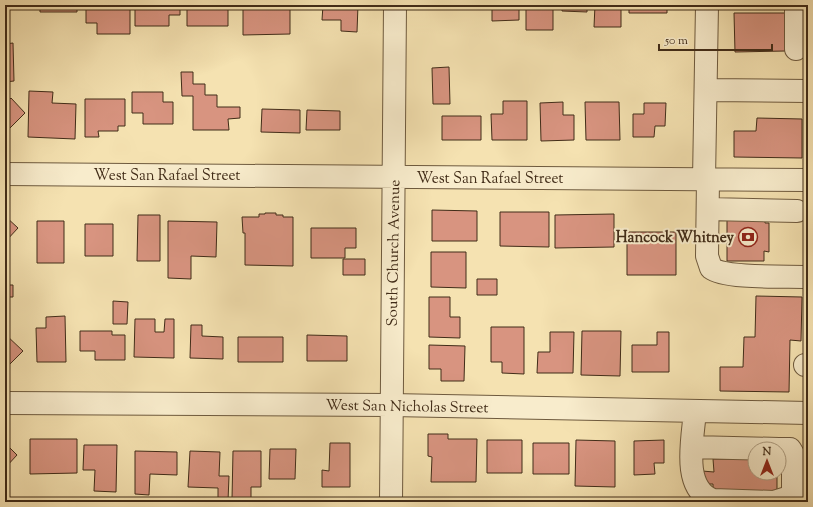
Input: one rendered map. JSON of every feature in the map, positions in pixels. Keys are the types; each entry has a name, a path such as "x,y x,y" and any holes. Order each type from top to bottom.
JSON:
{"street":[{"name":"South Church Avenue","path":"391,502 396,5"},
{"path":"707,5 707,256 711,268 715,271 733,275 802,277"},
{"path":"796,49 800,12"},
{"path":"706,90 808,91"},
{"name":"West San Rafael Street","path":"5,174 808,180"},
{"path":"708,209 797,211"},
{"name":"West San Nicholas Street","path":"5,403 392,405 808,413"},
{"path":"695,411 692,463 694,476 699,491 705,497 713,500 774,502 800,496 793,454 790,449 787,449"},
{"path":"692,447 747,448"}],"building":[{"path":"40,5 77,5 77,12 40,12"},
{"path":"86,5 130,5 130,34 97,34 97,23 86,23"},
{"path":"135,5 180,5 180,15 169,15 169,26 135,26"},
{"path":"187,5 228,5 228,26 187,26"},
{"path":"243,5 290,5 290,34 243,35"},
{"path":"323,5 358,5 357,32 341,31 341,20 322,20"},
{"path":"435,5 473,5 473,8 435,8"},
{"path":"492,5 519,5 519,20 492,21"},
{"path":"526,5 553,5 553,30 526,30"},
{"path":"562,5 587,5 587,12 562,11"},
{"path":"595,5 621,5 621,27 594,27"},
{"path":"629,5 667,5 667,13 629,13"},
{"path":"734,13 785,13 785,51 735,52"},
{"path":"13,43 14,81 5,82 5,44"},
{"path":"449,67 450,104 433,104 432,68"},
{"path":"181,72 193,72 193,84 205,84 205,95 217,95 217,107 240,107 240,118 228,119 229,130 193,130 193,96 182,96"},
{"path":"29,91 53,92 52,103 76,104 75,139 28,137"},
{"path":"132,92 163,92 163,102 173,102 173,124 143,124 143,113 132,113"},
{"path":"11,98 25,113 5,133 5,104"},
{"path":"85,99 125,99 125,126 118,126 118,131 98,131 99,137 85,137"},
{"path":"503,101 527,101 527,140 492,140 491,114 503,114"},
{"path":"563,102 563,115 574,115 574,140 541,141 540,103"},
{"path":"585,102 619,102 620,140 586,140"},
{"path":"644,103 666,103 665,126 655,126 654,137 633,137 633,114 644,114"},
{"path":"262,109 300,110 300,133 261,132"},
{"path":"307,110 340,111 340,130 306,130"},
{"path":"442,116 481,116 481,140 442,140"},
{"path":"757,118 802,119 802,158 734,157 734,131 756,131"},
{"path":"432,210 477,211 477,241 432,241"},
{"path":"500,212 549,212 549,247 500,246"},
{"path":"276,213 276,215 283,215 283,217 293,217 293,266 245,265 245,233 243,233 242,217 259,217 259,214"},
{"path":"614,214 614,247 555,248 555,215"},
{"name":"Hancock Whitney","path":"727,214 765,214 765,223 769,223 769,252 764,251 764,261 727,261"},
{"path":"138,215 160,215 160,261 137,261"},
{"path":"5,216 18,228 5,242"},
{"path":"37,221 64,221 64,263 37,263"},
{"path":"168,221 217,222 216,257 191,256 191,279 168,278"},
{"path":"85,224 113,224 113,256 85,256"},
{"path":"311,228 356,228 356,248 345,248 345,258 311,258"},
{"path":"627,232 676,232 676,275 627,275"},
{"path":"431,252 466,252 466,288 431,287"},
{"path":"343,259 365,259 365,275 343,275"},
{"path":"477,279 497,279 497,295 477,295"},
{"path":"5,285 13,285 13,297 5,297"},
{"path":"756,296 802,297 801,341 790,340 789,392 720,391 720,367 743,367 744,337 755,337"},
{"path":"429,297 450,297 450,317 460,317 460,338 429,337"},
{"path":"113,301 128,302 127,324 113,324"},
{"path":"65,316 66,362 37,362 36,328 46,328 46,317"},
{"path":"135,319 155,319 155,332 164,332 165,319 174,319 174,358 134,357"},
{"path":"191,325 202,325 202,336 223,337 223,359 190,358"},
{"path":"491,327 524,327 524,374 502,373 502,362 491,362"},
{"path":"80,331 112,331 112,335 125,335 125,360 95,360 95,351 80,351"},
{"path":"582,331 621,331 620,376 581,375"},
{"path":"550,332 574,332 573,373 537,373 538,352 550,352"},
{"path":"657,332 669,332 669,372 632,372 632,345 657,345"},
{"path":"5,334 23,351 5,369"},
{"path":"307,335 347,336 347,361 307,361"},
{"path":"238,337 283,337 283,362 238,362"},
{"path":"429,345 465,346 464,381 441,381 441,369 429,369"},
{"path":"428,434 448,434 448,439 477,439 476,482 431,482 432,457 428,456"},
{"path":"30,439 77,439 77,473 30,474"},
{"path":"487,440 522,440 522,473 487,473"},
{"path":"576,440 615,441 615,487 575,486"},
{"path":"664,440 664,463 654,463 655,474 634,475 634,441"},
{"path":"5,443 17,455 5,468"},
{"path":"330,443 350,443 350,487 322,487 322,470 329,471"},
{"path":"533,443 569,443 569,474 533,474"},
{"path":"84,445 117,445 116,492 94,491 95,470 83,470"},
{"path":"270,449 296,449 295,479 269,479"},
{"path":"135,451 177,452 177,475 150,474 149,495 135,494"},
{"path":"190,451 220,452 219,476 229,476 228,501 218,500 218,488 188,487"},
{"path":"233,451 261,451 261,487 251,487 251,499 232,499"},
{"path":"713,459 747,459 747,481 777,481 777,497 713,496 713,484 702,484 702,471 714,472"}],"place":[{"name":"Hancock Whitney","path":"748,237"}]}
